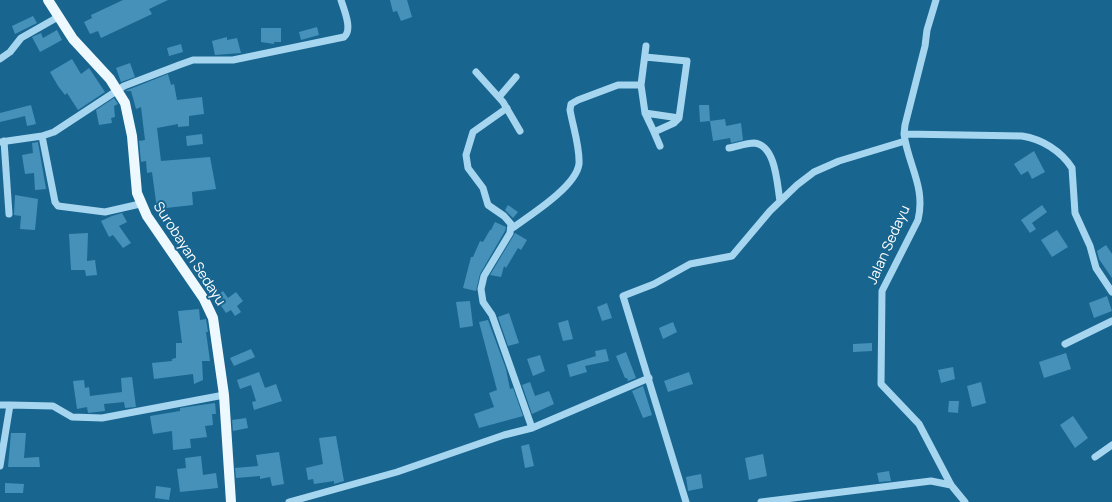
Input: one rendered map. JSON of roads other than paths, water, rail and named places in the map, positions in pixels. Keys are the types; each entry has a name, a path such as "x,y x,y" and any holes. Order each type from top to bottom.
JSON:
{"main road":[{"name":"Surobayan Sedayu","path":"48,0 74,39 110,79 117,90 128,114 137,193 140,204 210,308 213,318 224,395 231,502"}],"street":[{"path":"9,214 2,142 42,136 54,132 117,90 193,60 233,60 344,37 348,34 349,29 341,0"},
{"name":"Jalan Sedayu","path":"936,0 927,30 925,46 905,125 904,138 921,197 921,208 918,220 882,291 881,384 919,424 951,484 965,502"},
{"path":"0,59 10,52 21,38 58,17"},
{"path":"646,46 641,85 645,114 660,146"},
{"path":"645,57 687,61 678,118 674,123 654,132"},
{"path":"476,72 499,97 520,131"},
{"path":"499,97 516,77"},
{"path":"532,428 492,315 483,302 481,289 484,276 511,229 558,194 568,185 576,173 578,168 578,154 570,110 571,104 618,85 641,85"},
{"path":"507,108 473,132 469,141 466,162 468,168 483,188 488,205 508,219 511,229"},
{"path":"645,114 678,118"},
{"path":"42,136 55,202 58,206 105,212 140,204"},
{"path":"686,502 623,296 654,284 690,264 732,256 738,251 750,234 780,201 814,172 904,138 1022,136 1041,140 1072,168 1075,213 1090,246 1096,268 1112,292"},
{"path":"729,148 753,143 767,149 771,156 780,201"},
{"path":"1065,344 1112,321"},
{"path":"289,502 397,472 504,435 532,428 649,378"},
{"path":"0,405 53,406 72,417 102,418 224,395"},
{"path":"0,466 10,405"},
{"path":"1095,457 1112,445"},
{"path":"761,502 931,481 951,484"},
{"path":"820,495 828,502"}]}
